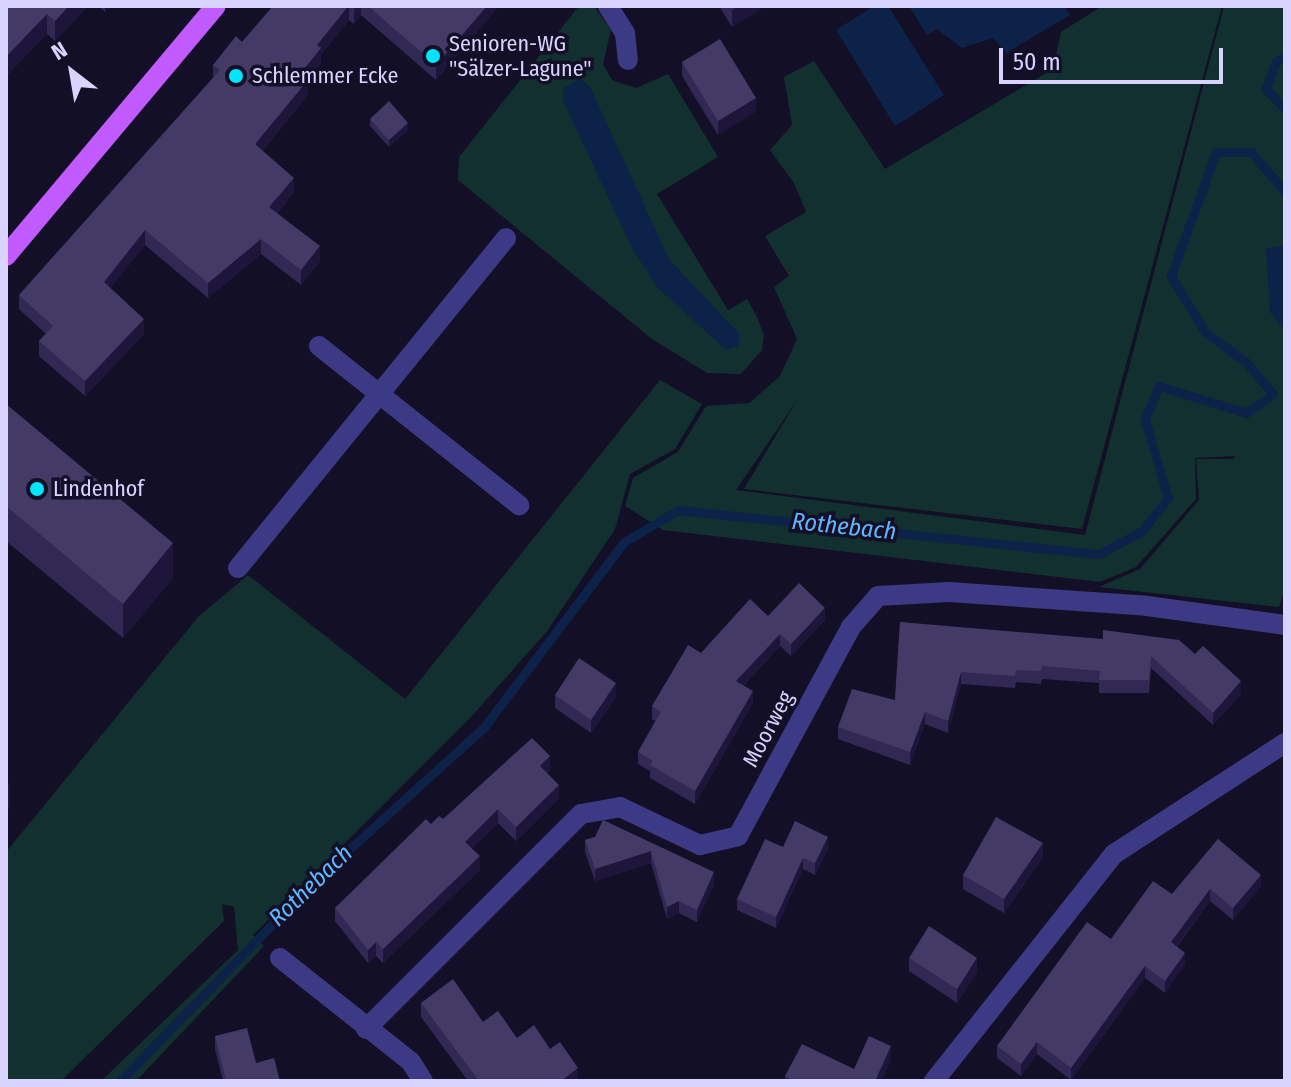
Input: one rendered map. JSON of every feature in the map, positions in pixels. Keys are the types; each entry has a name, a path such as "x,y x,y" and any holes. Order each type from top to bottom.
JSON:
{"main road":[{"path":"6,256 216,6"}],"street":[{"path":"608,6 625,33 628,60"},
{"path":"238,568 506,238"},
{"path":"319,346 519,505"},
{"name":"Moorweg","path":"366,1029 581,814 620,807 700,845 738,836 851,627 878,596 964,593 1147,606 1285,625"},
{"path":"934,1081 1114,854 1285,743"},
{"path":"280,958 411,1062 423,1081"}],"green space":[{"path":"579,6 594,6 611,30 603,64 612,80 636,88 668,74 718,157 657,194 728,310 747,299 757,317 764,335 762,350 741,374 707,373 652,339 458,180 459,157"},
{"path":"1102,6 1222,6 1082,529 744,489 797,400 736,490 1085,535 1224,6 1285,6 1285,589 1279,607 1099,587 1140,569 1199,500 1196,459 1233,459 1235,456 1195,458 1196,499 1136,567 1100,582 663,530 625,506 633,478 678,452 706,406 749,403 780,376 797,339 774,287 789,276 765,236 806,212 794,183 770,150 792,125 784,77 814,61 885,169 1053,69 1061,32"},
{"path":"660,380 702,404 675,449 630,474 615,529 548,630 471,717 253,935 264,946 136,1081 101,1081 238,950 234,907 222,904 224,921 61,1081 6,1081 6,852 198,617 248,575 405,699"}],"water":[{"path":"874,6 888,6 944,95 895,126 836,30"},
{"path":"909,6 1065,6 1070,15 1006,53 993,38 962,48 937,29 927,35"},
{"path":"581,78 591,89 669,259 739,334 739,346 726,350 658,288 632,248 563,101 563,88"},
{"path":"1285,246 1285,331 1270,312 1266,249"}],"building":[{"path":"6,6 69,6 55,21 47,14 6,57"},
{"path":"273,6 348,6 317,45 321,48 301,73 308,80 255,144 294,178 269,207 320,246 301,270 261,239 208,283 145,230 104,282 144,319 85,381 39,341 53,326 19,295 220,70 213,65 236,36 242,42"},
{"name":"Senioren-WG \"Sälzer-Lagune\"","path":"368,6 487,6 436,65"},
{"path":"720,39 756,98 718,121 682,62"},
{"path":"389,101 408,123 389,140 370,119"},
{"name":"Lindenhof","path":"6,404 173,543 123,604 6,506"},
{"path":"799,583 825,608 791,644 780,634 736,681 753,691 695,791 650,765 653,761 638,752 661,712 652,706 688,645 701,653 750,599 768,616"},
{"path":"900,622 1103,639 1103,630 1179,640 1195,654 1203,646 1241,681 1213,713 1151,656 1149,680 1099,680 1100,671 1042,666 1041,671 1016,670 1015,676 961,672 948,721 925,712 910,752 838,727 852,689 895,700"},
{"path":"579,658 616,683 591,720 555,695"},
{"path":"532,738 550,756 540,766 559,785 516,827 498,809 465,842 480,856 383,949 376,942 368,950 335,908 426,819 431,824 439,816 443,819"},
{"path":"996,817 1043,843 1004,899 963,875"},
{"path":"603,820 714,872 697,910 679,901 667,907 651,851 595,869 585,840 595,837"},
{"path":"795,821 828,837 815,863 803,858 776,917 737,899 765,839 783,847"},
{"path":"1218,839 1261,875 1233,908 1210,889 1171,942 1185,953 1165,981 1145,966 1071,1068 1037,1042 1021,1064 997,1046 1087,922 1111,939 1153,881 1172,894"},
{"path":"929,926 977,958 957,989 909,958"},
{"path":"453,979 483,1022 498,1011 517,1038 534,1025 550,1049 560,1042 578,1068 561,1081 479,1081 421,1003"},
{"path":"247,1028 256,1063 274,1058 280,1081 226,1081 215,1036"},
{"path":"869,1036 891,1046 875,1081 795,1081 785,1076 802,1044 854,1069"}],"waterway":[{"name":"Rothebach","path":"1285,56 1276,61 1266,89 1285,109"},
{"name":"Rothebach","path":"120,1081 311,884 484,727 624,542 678,510 1099,554 1142,531 1168,498 1145,420 1159,386 1246,413 1273,394 1246,362 1205,332 1171,276 1216,152 1251,152 1285,192"}],"place":[{"name":"Senioren-WG \"Sälzer-Lagune\"","path":"433,56"},
{"name":"Schlemmer Ecke","path":"236,76"},
{"name":"Lindenhof","path":"37,489"}]}
